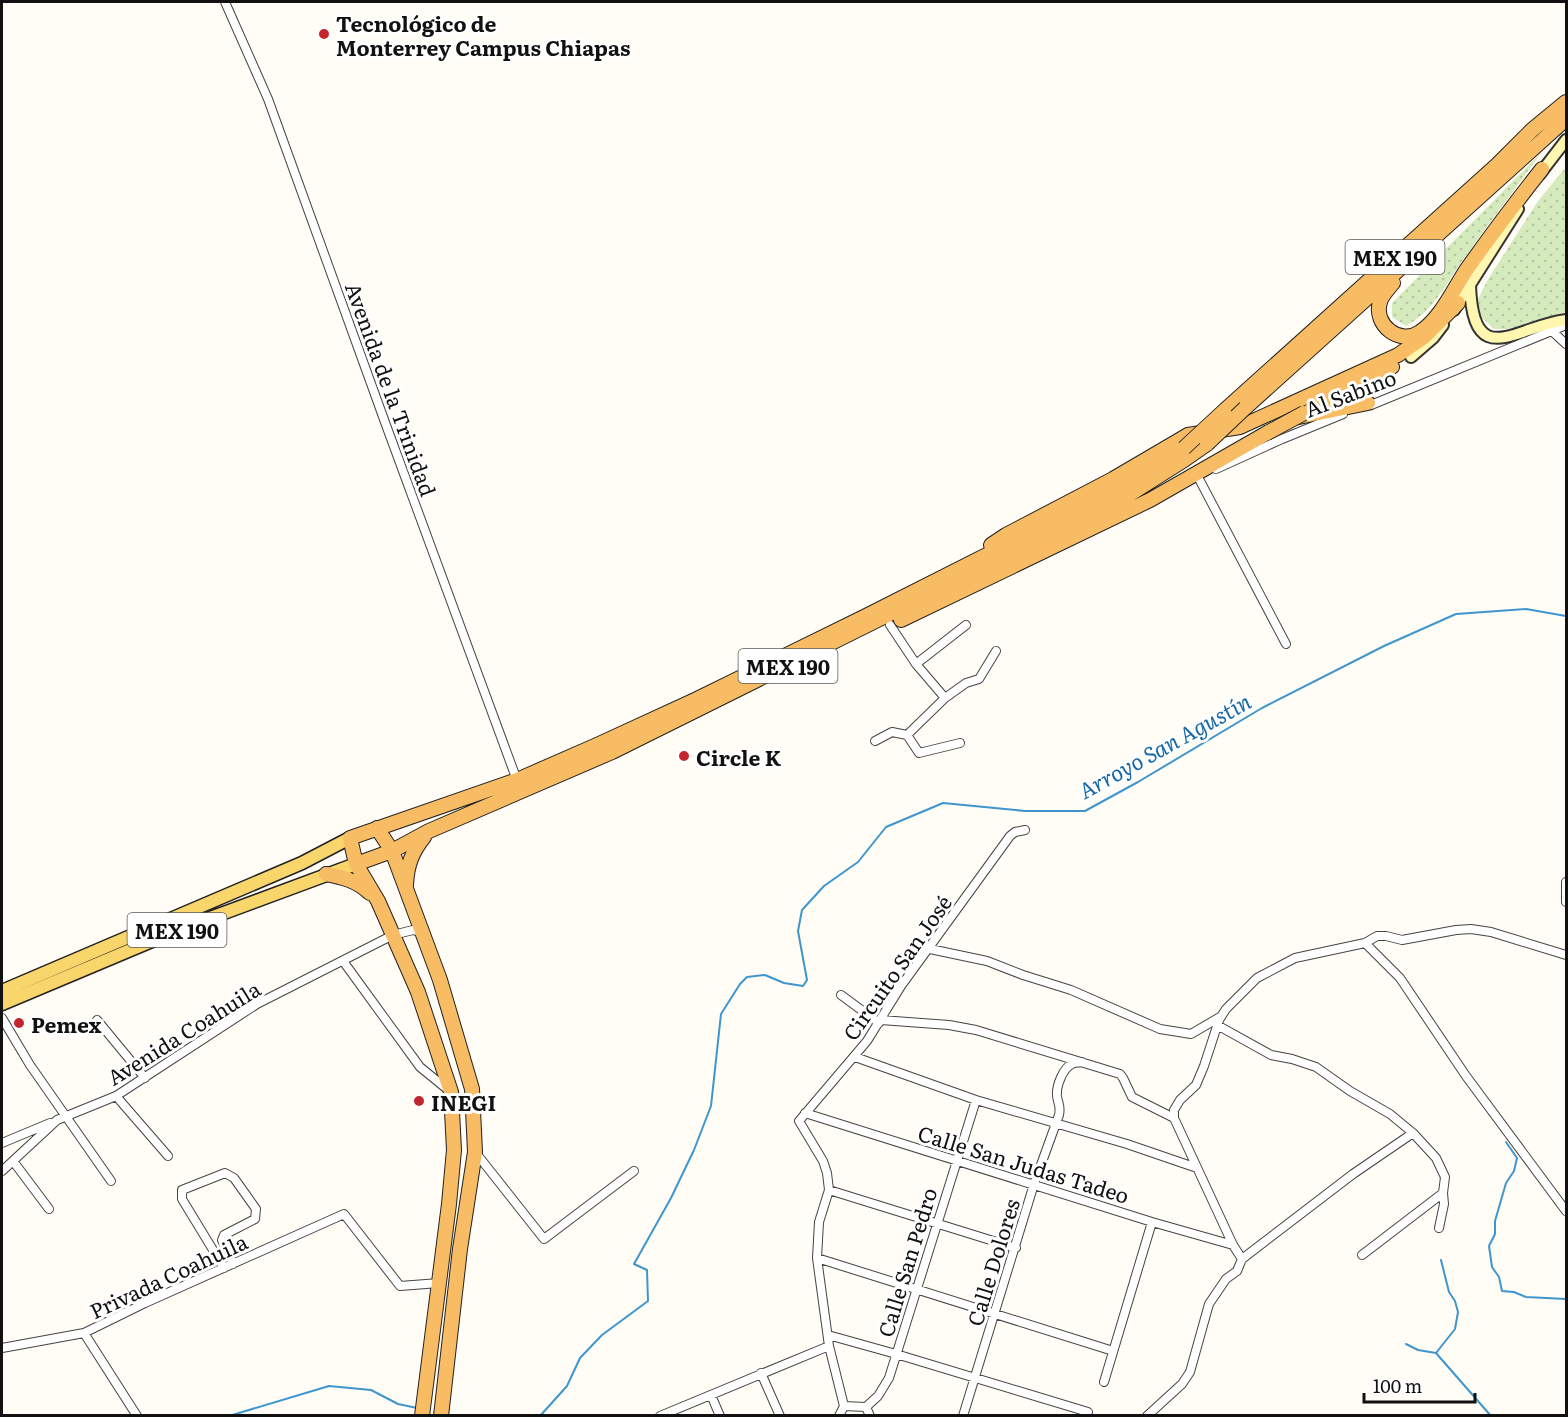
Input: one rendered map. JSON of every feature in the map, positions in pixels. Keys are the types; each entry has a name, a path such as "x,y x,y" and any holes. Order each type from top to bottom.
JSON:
{"highway":[{"name":"MEX 190","path":"356,864 392,851 519,785 953,572 1119,488 1184,448 1532,130 1566,102"},
{"name":"MEX 190","path":"350,838 519,785 612,752 1126,496 1207,444 1566,119"},
{"path":"1416,255 1386,291 1380,302 1380,315 1383,323 1394,334 1402,337 1409,337 1420,332 1441,309 1505,216 1542,169"},
{"path":"1239,426 1405,351 1425,337 1458,303"},
{"name":"MEX 190","path":"867,627 890,625 1150,500 1267,433 1411,357"},
{"path":"953,572 1006,535 1113,479 1188,435 1305,417 1368,403"},
{"path":"377,828 392,851 422,932 456,1031 472,1089 475,1152 460,1249 441,1416"},
{"path":"406,890 407,868 415,848 429,831"},
{"path":"350,838 356,864 378,901 418,992 451,1092 454,1150 422,1416"},
{"path":"326,874 355,882 364,887 378,901"}],"main road":[{"name":"MEX 190","path":"1411,357 1433,338 1458,303 1542,169 1566,140"},
{"path":"1470,284 1474,321 1491,337 1505,339 1566,320"},
{"name":"MEX 190","path":"2,991 302,862 350,838"},
{"name":"MEX 190","path":"2,1004 178,930 356,864"}],"street":[{"name":"Avenida de la Trinidad","path":"225,2 268,99 519,785"},
{"name":"Al Sabino","path":"1150,500 1281,439 1368,403 1371,405 1566,325"},
{"path":"1552,331 1566,344"},
{"path":"1198,477 1286,644"},
{"path":"890,625 916,664 945,699"},
{"path":"916,664 966,625"},
{"path":"907,735 945,699 966,683 979,679 996,651"},
{"path":"875,741 892,732 907,735 919,753 960,743"},
{"name":"Circuito San José","path":"829,1190 823,1161 800,1121 855,1057 902,986 1010,836 1015,832 1025,830"},
{"path":"1566,882 1566,902"},
{"path":"1242,1259 1233,1245 1174,1118 1174,1110 1180,1100 1196,1085 1219,1021 1232,1001 1257,978 1295,958 1365,943 1377,936 1402,940 1471,929 1491,932 1566,955"},
{"path":"393,935 413,930 422,932"},
{"name":"Avenida Coahuila","path":"2,1171 57,1120 116,1096 257,1004 393,935"},
{"path":"1365,943 1400,978 1466,1077 1566,1211"},
{"path":"930,949 987,961 1071,990 1160,1029 1191,1035 1219,1021"},
{"path":"343,961 420,1067 451,1092"},
{"path":"841,995 880,1022 958,1026 1120,1074 1132,1097 1174,1118"},
{"path":"2,1018 30,1065 111,1181"},
{"path":"97,1020 145,1078"},
{"path":"1219,1021 1271,1055 1293,1059 1316,1067 1350,1091 1390,1114 1413,1133 1436,1158 1445,1176 1444,1204 1439,1228"},
{"path":"855,1057 976,1100 1055,1122 1197,1168"},
{"name":"Calle Dolores","path":"963,1416 1034,1184 1061,1107 1057,1095 1060,1080 1065,1070 1072,1064 1082,1062"},
{"path":"116,1096 168,1156"},
{"name":"Calle San Pedro","path":"866,1407 884,1388 976,1100"},
{"name":"Calle San Judas Tadeo","path":"805,1113 1152,1222 1233,1245"},
{"path":"2,1143 57,1120"},
{"path":"1147,1416 1182,1384 1190,1372 1209,1304 1226,1280 1237,1271 1242,1259 1353,1174 1413,1133"},
{"path":"475,1152 544,1239 634,1171"},
{"path":"13,1161 49,1209"},
{"path":"224,1268 182,1199 182,1190 225,1173 234,1178 256,1209 255,1219 224,1235 222,1240 233,1264"},
{"path":"839,1416 844,1406 830,1346 817,1258 819,1222 829,1190 1016,1248"},
{"path":"1362,1255 1443,1193"},
{"name":"Privada Coahuila","path":"2,1348 84,1334 344,1214 400,1286 439,1283"},
{"path":"1104,1382 1152,1222"},
{"path":"817,1258 1113,1351"},
{"path":"84,1334 137,1416"},
{"path":"828,1335 1088,1412"},
{"path":"660,1415 830,1346"},
{"path":"761,1373 780,1416"},
{"path":"711,1395 720,1416"},
{"path":"844,1406 866,1407 870,1416"}],"green space":[{"path":"1541,153 1432,304 1416,320 1406,326 1392,317 1392,303"},
{"path":"1566,167 1566,312 1508,329 1494,329 1480,316 1478,299 1538,201"}],"waterway":[{"name":"Arroyo San Agustín","path":"540,1416 567,1386 580,1358 602,1335 648,1301 647,1270 634,1264 671,1198 694,1150 711,1106 721,1014 747,977 765,975 784,983 803,986 807,980 798,931 802,910 824,886 858,862 886,827 943,803 1025,811 1085,811 1262,708 1384,646 1456,614 1526,609 1566,616"},
{"path":"1506,1142 1517,1158 1514,1171 1506,1183 1495,1221 1495,1234 1489,1246 1492,1267 1499,1277 1502,1291 1514,1292 1526,1297 1566,1299"},
{"path":"1436,1353 1455,1329 1458,1312 1449,1292 1441,1260"},
{"path":"1406,1344 1418,1350 1436,1353 1491,1416"},
{"name":"Arroyo San Agustín","path":"229,1416 329,1386 371,1390 398,1404 417,1408"}],"place":[{"name":"Tecnológico de Monterrey Campus Chiapas","path":"324,34"},
{"name":"Circle K","path":"684,756"},
{"name":"Pemex","path":"19,1023"},
{"name":"INEGI","path":"419,1101"}]}
